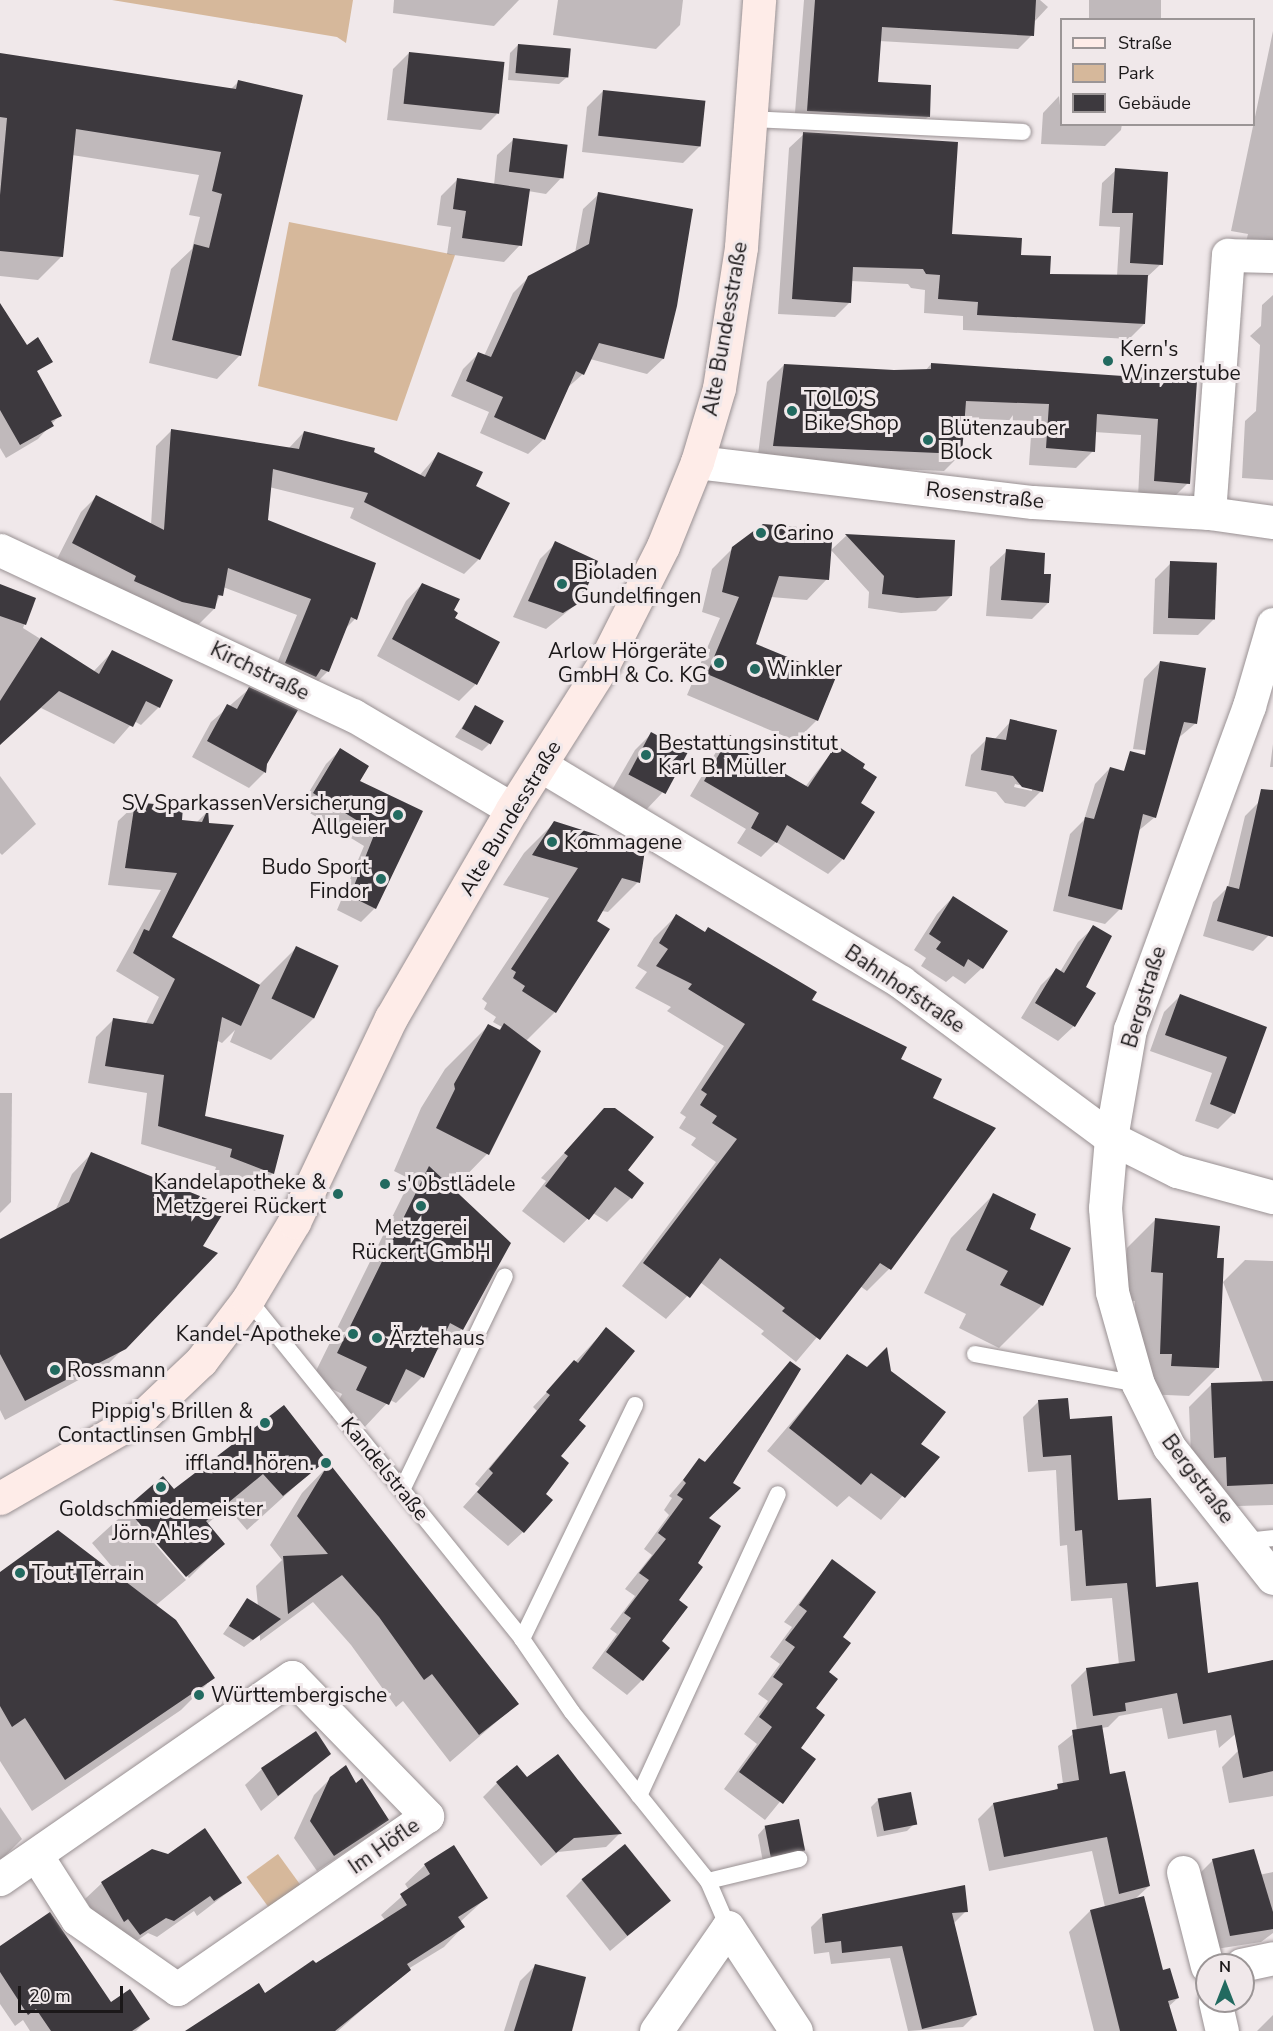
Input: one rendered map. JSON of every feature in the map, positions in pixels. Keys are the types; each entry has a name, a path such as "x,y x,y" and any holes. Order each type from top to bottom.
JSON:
{"street":[{"name":"Alte Bundesstraße","path":"0,1498 144,1415 201,1361 248,1299 294,1222 391,1018 512,810 542,766 603,665 663,546 697,462 719,388 740,257 759,0"},
{"path":"1209,513 1228,255 1273,256"},
{"name":"Rosenstraße","path":"697,462 1034,502 1209,513 1273,522"},
{"name":"Kirchstraße","path":"0,550 352,715 512,810"},
{"name":"Bergstraße","path":"1273,624 1249,706 1130,1029 1111,1138 1105,1208 1112,1292 1138,1384 1169,1447 1259,1540 1273,1578"},
{"name":"Bahnhofstraße","path":"542,766 901,982 1111,1138 1177,1171 1273,1197"},
{"name":"Im Höfle","path":"0,1879 292,1677 427,1816 177,1989 77,1919 36,1855"},
{"path":"1183,1872 1204,1953"},
{"path":"656,2031 728,1927"},
{"name":"Kandelstraße","path":"728,1927 796,2031"},
{"path":"1255,1962 1273,1958"},
{"path":"1218,2013 1222,2031"}],"lane":[{"path":"750,120 1023,132"},
{"path":"402,1490 505,1276"},
{"name":"Kandelstraße","path":"248,1299 522,1639 572,1712 708,1881 728,1927"},
{"path":"975,1354 1138,1384"},
{"path":"522,1639 635,1405"},
{"path":"639,1796 778,1494"},
{"path":"708,1881 799,1859"}],"green space":[{"path":"112,0 353,0 346,43 337,37"},
{"path":"289,222 455,255 397,421 258,386"},
{"path":"278,1854 309,1897 278,1920 246,1877"}],"building":[{"path":"815,0 1036,0 1034,36 882,27 878,82 931,85 930,117 807,111"},
{"path":"518,44 571,49 568,78 515,73"},
{"path":"409,52 504,62 499,114 404,104"},
{"path":"0,53 236,89 238,80 303,95 241,356 172,340 194,244 209,248 222,194 212,191 221,152 76,129 63,257 0,251 0,195 7,118 0,117"},
{"path":"603,90 705,101 701,147 598,136"},
{"path":"803,132 958,142 952,234 1022,238 1021,255 1051,256 1050,274 1148,275 1145,324 977,315 978,302 938,299 940,275 926,274 923,269 853,267 851,303 792,299"},
{"path":"513,138 568,145 563,178 509,172"},
{"path":"1115,168 1168,172 1163,265 1130,263 1133,213 1112,213"},
{"path":"457,178 530,189 522,246 462,238 466,211 453,209"},
{"path":"598,192 693,209 677,306 664,359 599,343 584,375 576,371 545,440 494,417 503,397 466,381 478,352 491,357 528,276 589,244"},
{"path":"0,303 27,345 38,337 53,362 37,371 62,416 51,421 54,426 20,445 0,410"},
{"path":"931,363 1197,381 1190,484 1154,481 1158,419 1097,414 1095,452 1046,448 1049,404 966,401 962,454 773,446 784,364 894,370 931,369"},
{"path":"171,429 299,449 304,431 375,448 374,452 425,477 438,452 483,472 476,486 510,503 480,560 364,502 368,493 273,469 268,520 376,563 357,620 351,617 329,672 321,669 316,677 285,663 311,599 228,568 223,596 218,595 215,609 182,602 134,581 136,576 72,543 96,495 164,530"},
{"path":"763,524 833,530 829,580 779,576 756,644 836,677 818,721 707,674 739,597 722,592 732,547"},
{"path":"845,534 955,540 952,596 917,598 882,594 884,576"},
{"path":"555,541 598,561 581,602 563,613 528,601"},
{"path":"1006,549 1045,553 1044,574 1051,574 1049,603 1001,600"},
{"path":"1170,561 1217,563 1215,620 1168,618"},
{"path":"422,583 460,599 454,610 458,613 455,618 500,642 477,685 392,639"},
{"path":"0,584 36,598 26,625 0,616"},
{"path":"41,637 99,674 112,650 173,680 160,708 146,701 133,727 59,691 0,745 0,701"},
{"path":"1160,661 1206,668 1197,724 1184,722 1156,818 1143,814 1122,910 1068,896 1085,817 1094,819 1110,767 1124,771 1130,751 1145,755"},
{"path":"249,687 298,710 267,764 266,773 207,741 227,704 237,709"},
{"path":"475,705 504,721 491,745 462,729"},
{"path":"1010,719 1057,730 1043,792 1022,787 1013,776 981,770 986,737 1006,740"},
{"path":"651,732 688,752 666,794 628,774"},
{"path":"730,735 754,749 751,754 808,787 836,745 865,764 863,768 877,777 861,803 875,812 844,860 787,825 777,843 751,828 759,813 704,781"},
{"path":"340,748 369,766 360,781 423,811 376,909 350,896 374,835 382,836 313,793"},
{"path":"1261,789 1273,790 1273,937 1217,921 1227,886 1239,889"},
{"path":"135,802 183,807 182,820 202,822 208,809 209,823 234,825 172,937 260,985 241,1026 222,1017 205,1116 284,1135 274,1174 230,1157 232,1149 158,1126 164,1075 105,1066 113,1018 153,1024 175,979 133,953 144,929 149,931 177,873 125,868"},
{"path":"554,821 645,850 640,883 622,878 597,921 610,929 556,1013 522,991 525,986 513,978 516,972 511,969 578,868 532,855"},
{"path":"953,896 1008,931 983,969 968,959 964,967 936,949 941,942 929,934"},
{"path":"676,914 705,932 708,927 817,992 812,1000 907,1047 901,1059 942,1079 933,1098 996,1128 891,1270 880,1263 820,1340 782,1311 785,1308 720,1258 690,1298 643,1263 737,1139 712,1123 717,1116 700,1105 707,1094 701,1090 745,1024 688,989 692,984 656,966 668,949 659,943"},
{"path":"1093,925 1112,936 1086,987 1096,993 1075,1027 1035,1003 1056,968 1064,973"},
{"path":"296,946 339,966 314,1018 271,999"},
{"path":"1180,994 1267,1027 1235,1114 1210,1104 1227,1057 1165,1035"},
{"path":"504,1023 541,1051 489,1155 436,1128 455,1089 454,1084 488,1024 500,1030"},
{"path":"604,1108 615,1108 654,1137 628,1170 644,1183 632,1199 615,1187 589,1220 545,1186 568,1156 564,1153"},
{"path":"91,1152 227,1207 203,1246 218,1253 126,1349 25,1401 0,1354 0,1239 69,1202"},
{"path":"429,1166 511,1243 463,1330 450,1323 424,1378 406,1369 389,1405 356,1390 367,1367 337,1353"},
{"path":"993,1193 1036,1214 1030,1229 1071,1248 1043,1306 1000,1285 1008,1271 966,1250"},
{"path":"1155,1218 1220,1226 1217,1258 1224,1258 1219,1368 1171,1366 1172,1354 1160,1354 1163,1273 1151,1272"},
{"path":"606,1327 635,1351 579,1420 586,1426 561,1456 569,1463 546,1494 553,1500 524,1533 477,1492 493,1473 489,1469 550,1395 546,1392 574,1360 578,1363"},
{"path":"887,1347 891,1371 946,1412 921,1444 940,1457 905,1498 871,1473 861,1485 789,1428 847,1354 867,1367"},
{"path":"790,1361 801,1369 733,1483 741,1488 709,1518 721,1526 698,1563 703,1567 679,1600 688,1607 662,1641 670,1648 643,1681 606,1652 631,1618 624,1613 649,1580 639,1573 666,1539 658,1533 683,1499 677,1495 686,1483 683,1480 699,1458 705,1462"},
{"path":"1273,1381 1273,1484 1227,1486 1226,1457 1214,1458 1211,1383"},
{"path":"1068,1398 1070,1419 1112,1416 1118,1500 1151,1498 1156,1587 1198,1582 1208,1673 1273,1660 1273,1771 1243,1778 1231,1715 1183,1724 1177,1693 1125,1703 1126,1711 1093,1716 1086,1668 1135,1661 1127,1583 1086,1586 1082,1530 1075,1531 1071,1455 1043,1457 1038,1400"},
{"path":"284,1405 327,1460 283,1496 263,1474 206,1521 225,1544 186,1577 126,1508 163,1476 174,1489"},
{"path":"329,1463 519,1704 479,1735 432,1674 424,1680 379,1617 342,1575 288,1614 283,1556 328,1554 297,1516"},
{"path":"58,1530 176,1620 215,1678 65,1780 25,1718 12,1727 0,1706 0,1572"},
{"path":"832,1559 876,1592 843,1637 851,1643 829,1672 838,1679 816,1708 825,1715 801,1748 816,1759 783,1804 739,1772 772,1727 759,1717 783,1684 773,1677 795,1647 785,1640 807,1611 799,1605"},
{"path":"247,1598 281,1619 253,1640 229,1626"},
{"path":"1102,1725 1110,1774 1125,1771 1150,1886 1119,1894 1107,1837 1004,1857 993,1803 1058,1789 1057,1784 1079,1780 1072,1730"},
{"path":"316,1731 331,1754 278,1796 261,1768"},
{"path":"558,1754 622,1834 574,1838 556,1853 496,1782 517,1765 527,1777"},
{"path":"346,1765 356,1783 362,1778 389,1820 334,1856 310,1821 330,1777"},
{"path":"911,1792 917,1824 884,1831 878,1798"},
{"path":"799,1819 805,1850 771,1857 765,1826"},
{"path":"205,1828 242,1883 214,1901 210,1896 174,1921 166,1918 140,1935 128,1919 124,1922 101,1882 152,1849 168,1854"},
{"path":"625,1844 671,1901 627,1936 581,1879"},
{"path":"454,1845 488,1898 458,1917 465,1927 407,1964 411,1970 335,2031 185,2031 259,1983 265,1993 313,1960 316,1963 407,1905 400,1894 430,1874 424,1864"},
{"path":"1254,1849 1273,1912 1273,1929 1230,1936 1212,1859"},
{"path":"965,1885 968,1912 952,1913 977,2015 922,2029 902,1946 842,1953 841,1941 825,1943 822,1914"},
{"path":"1144,1896 1163,1970 1170,1968 1179,1998 1168,2001 1177,2031 1120,2031 1090,1910"},
{"path":"50,1912 111,2002 130,1989 150,2019 132,2031 51,2031 36,2009 28,2015 0,1972 0,1946"},
{"path":"535,1964 586,1977 572,2031 514,2031"}],"place":[{"name":"Kern's Winzerstube","path":"1108,361"},
{"name":"TOLO'S Bike Shop","path":"792,411"},
{"name":"Blütenzauber Block","path":"928,440"},
{"name":"Carino","path":"761,533"},
{"name":"Bioladen Gundelfingen","path":"562,584"},
{"name":"Arlow Hörgeräte GmbH & Co. KG","path":"719,663"},
{"name":"Winkler","path":"755,669"},
{"name":"Bestattungsinstitut Karl B. Müller","path":"646,755"},
{"name":"SV SparkassenVersicherung Allgeier","path":"398,815"},
{"name":"Kommagene","path":"552,842"},
{"name":"Budo Sport Findor","path":"381,879"},
{"name":"s'Obstlädele","path":"385,1184"},
{"name":"Kandelapotheke & Metzgerei Rückert","path":"338,1194"},
{"name":"Metzgerei Rückert GmbH","path":"421,1206"},
{"name":"Kandel-Apotheke","path":"353,1334"},
{"name":"Ärztehaus","path":"377,1338"},
{"name":"Rossmann","path":"55,1370"},
{"name":"Pippig's Brillen & Contactlinsen GmbH","path":"265,1423"},
{"name":"iffland. hören.","path":"326,1463"},
{"name":"Goldschmiedemeister Jörn Ahles","path":"161,1487"},
{"name":"Tout Terrain","path":"20,1573"},
{"name":"Württembergische","path":"199,1695"}]}
